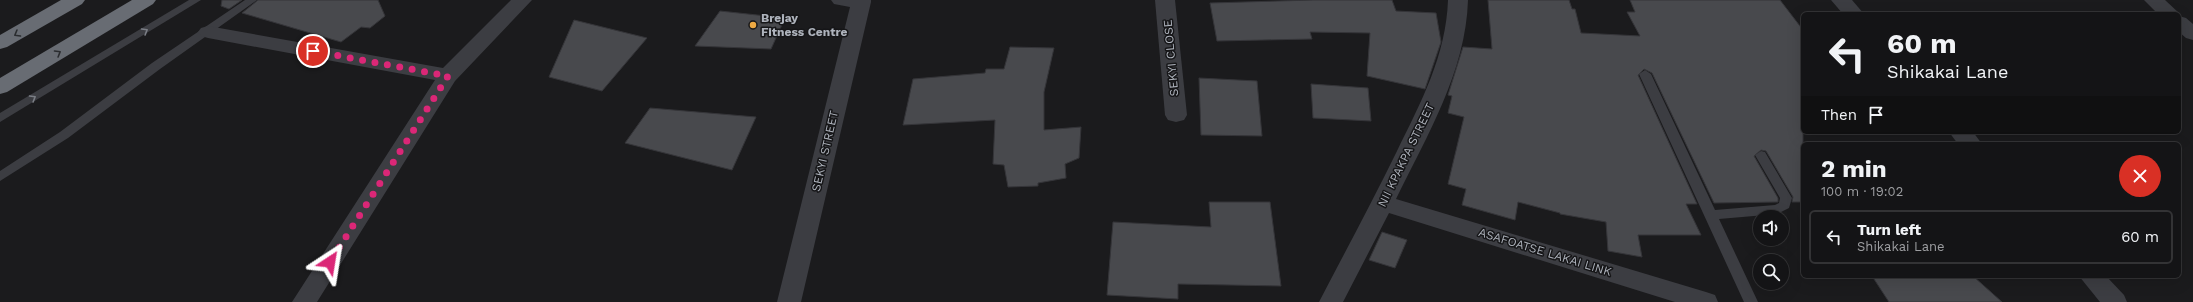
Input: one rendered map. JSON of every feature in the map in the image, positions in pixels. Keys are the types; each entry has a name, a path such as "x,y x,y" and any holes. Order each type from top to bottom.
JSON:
{"highway":[{"path":"0,43 75,0"},
{"path":"0,87 146,0"}],"street":[{"path":"304,302 448,76 522,0"},
{"name":"SEKYI CLOSE","path":"1165,0 1176,115"},
{"name":"NII KPAKPA STREET","path":"1331,302 1383,202 1448,67 1459,18 1458,0"},
{"path":"1841,0 1852,12"},
{"path":"2154,0 2168,12"},
{"name":"SEKYI STREET","path":"789,302 854,1"},
{"path":"2181,24 2193,34"},
{"path":"208,32 448,76"},
{"path":"1962,134 1969,142"},
{"name":"ASAFOATSE LAKAI LINK","path":"1383,202 1706,302"},
{"path":"2093,278 2115,302"}],"lane":[{"path":"0,118 196,0"},
{"path":"0,177 64,135 156,66 208,32 252,0"},
{"path":"1645,74 1751,302"},
{"path":"1711,215 1777,209 1785,204 1786,198 1761,155"}],"building":[{"path":"222,0 242,0 229,9 221,6"},
{"path":"258,0 378,0 385,16 370,28 361,27 341,42 242,13"},
{"path":"1313,0 1392,0 1396,11 1436,13 1441,42 1425,89 1367,76 1370,33 1310,32 1312,39 1217,41 1210,3"},
{"path":"1488,0 1569,0 1572,9 1575,9 1581,33 1640,36 1627,12 1635,12 1630,0 1780,0 1801,27 1801,134 1803,134 1803,142 1801,142 1801,202 1792,202 1793,197 1766,151 1761,150 1754,156 1778,198 1778,202 1714,203 1652,73 1644,69 1638,75 1697,204 1686,204 1701,235 1638,235 1642,257 1608,251 1606,222 1560,214 1518,202 1515,220 1462,205 1466,189 1448,184 1464,117 1448,113 1452,96 1448,95 1463,47 1492,49"},
{"path":"720,11 785,18 771,49 695,46"},
{"path":"574,20 647,38 602,91 549,77"},
{"path":"1010,47 1054,48 1044,92 1044,130 1081,127 1079,158 1065,164 1066,178 1038,183 1038,186 1008,187 1004,165 993,164 995,120 903,125 913,79 985,73 986,69 1004,69"},
{"path":"1199,78 1257,81 1262,136 1201,135"},
{"path":"1311,84 1368,88 1371,121 1313,118"},
{"path":"650,108 756,117 732,170 625,143"},
{"path":"1209,202 1270,202 1281,286 1178,284 1178,299 1107,295 1113,222 1211,227"},
{"path":"1382,232 1407,240 1395,268 1369,260"},
{"path":"1873,278 1975,278 2002,302 1889,302"}],"place":[{"name":"Brejay Fitness Centre","path":"753,25"}],"route":[{"path":"313,51 448,76 330,262"}]}
